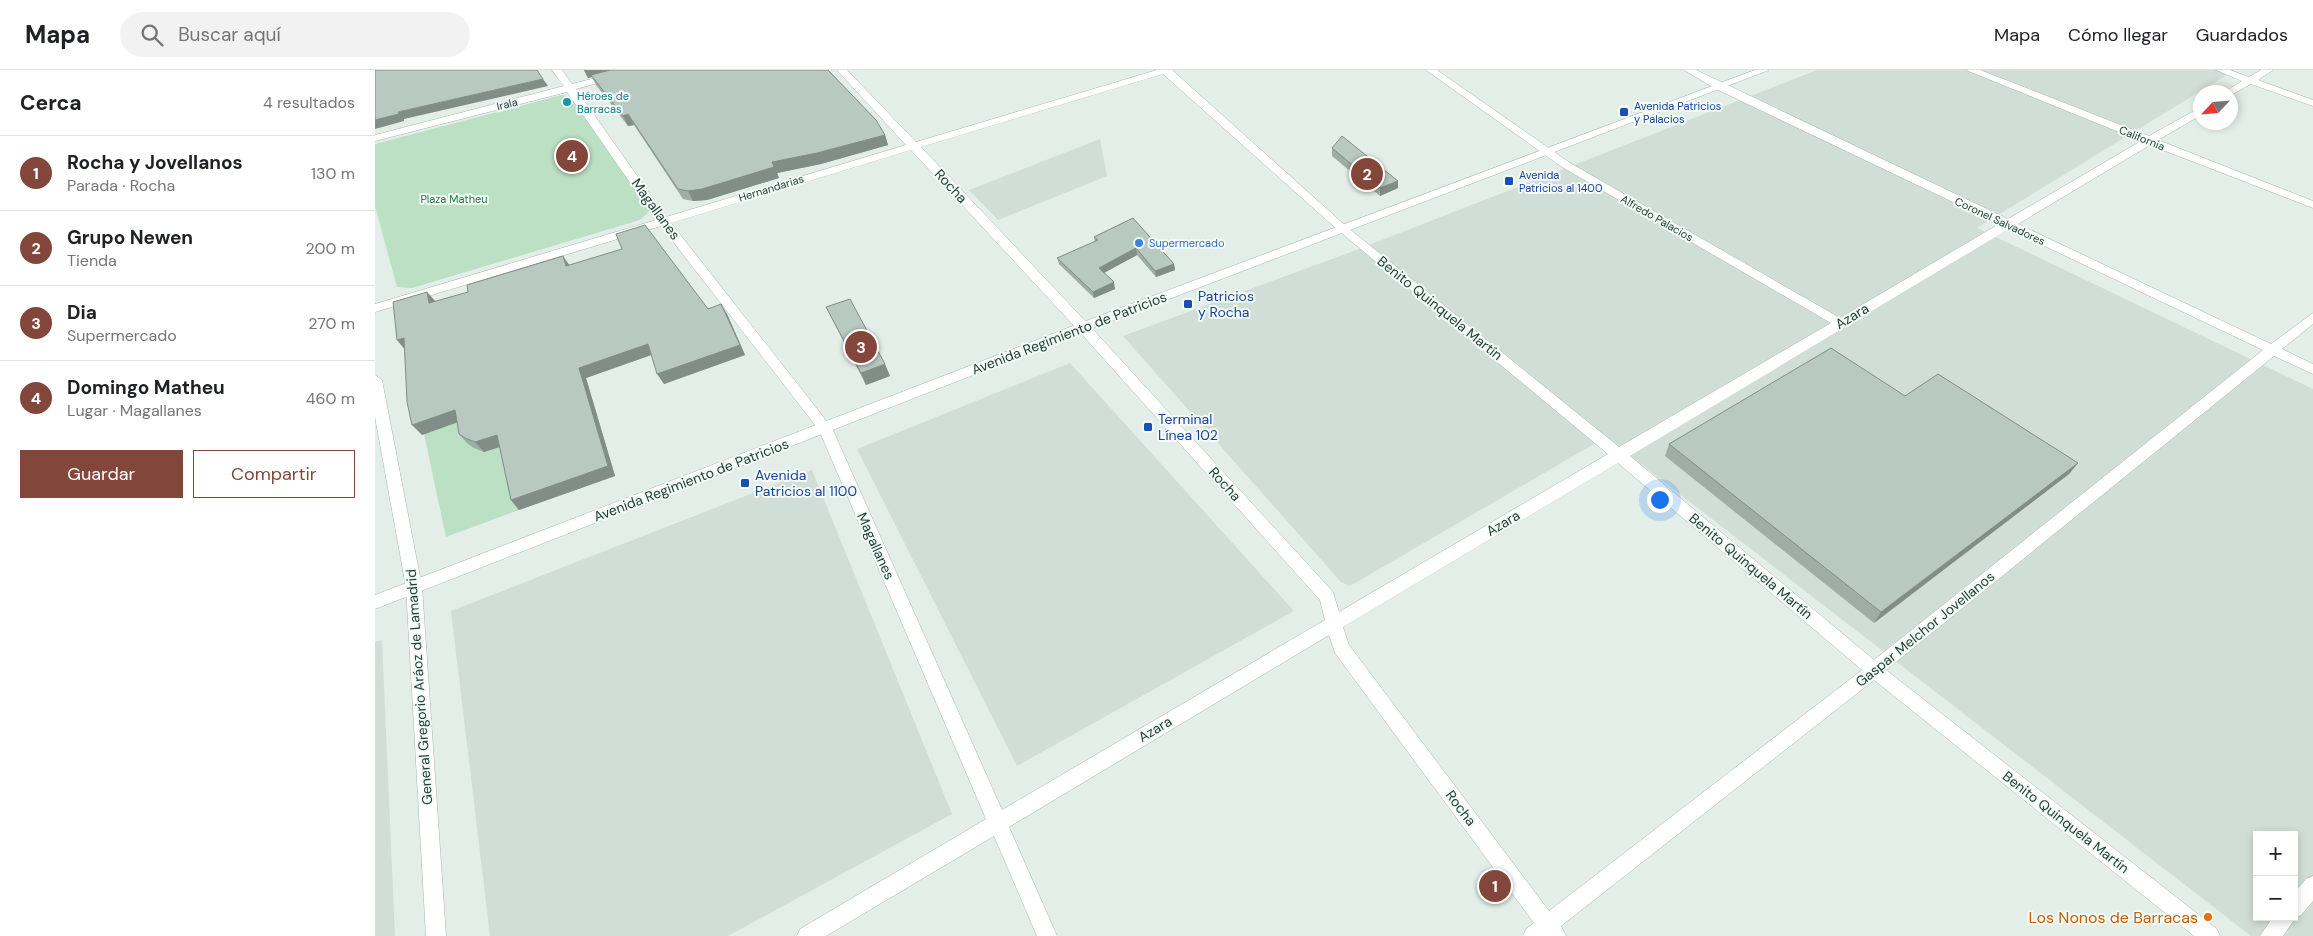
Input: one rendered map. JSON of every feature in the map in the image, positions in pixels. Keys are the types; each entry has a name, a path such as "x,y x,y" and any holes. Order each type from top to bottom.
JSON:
{"street":[{"name":"Magallanes","path":"557,70 663,221 825,428 1047,936"},
{"name":"Irala","path":"375,138 639,70"},
{"name":"Rocha","path":"842,70 1083,327 1327,597 1341,648 1552,930"},
{"name":"Hernandarias","path":"375,308 1165,70"},
{"name":"Benito Quinquela Martín","path":"1165,70 1343,229 1619,454 1874,670 2210,936"},
{"name":"Alfredo Palacios","path":"1431,70 1546,153 1840,323"},
{"name":"Coronel Salvadores","path":"1689,70 1719,87 2313,369"},
{"name":"Avenida Regimiento de Patricios","path":"375,602 1083,327 1764,70"},
{"name":"California","path":"1971,70 2313,205"},
{"path":"2221,70 2313,103"},
{"path":"2238,87 2268,70"},
{"name":"Azara","path":"807,936 2193,115"},
{"name":"Gaspar Melchor Jovellanos","path":"1533,936 1552,930 2313,317"},
{"name":"General Gregorio Aráoz de Lamadrid","path":"375,380 414,587 436,936"},
{"path":"2298,903 2313,886"},
{"path":"2270,936 2283,921"}],"shaded area":[{"path":"1817,70 2235,70 2211,85 2193,85 2193,96 1977,228 2313,389 2313,936 2251,936 1606,437 1350,586 1341,582 1123,336 1351,252"},
{"path":"1100,139 1107,176 998,220 969,190"},
{"path":"1070,363 1294,611 1017,766 857,449"},
{"path":"812,470 952,814 728,936 490,936 451,611"},
{"path":"382,640 395,936 375,936 375,642"}],"green space":[{"name":"Plaza Matheu","path":"562,95 571,97 650,211 640,220 412,288 397,287 375,206 375,144"},
{"path":"464,420 506,445 519,510 446,537 424,434"}],"building":[{"path":"375,70 537,70 543,79 398,112 399,114 375,120"},
{"path":"610,70 828,70 876,120 885,135 817,153 772,162 774,167 702,189 688,191 678,189 628,114 623,116 591,75"},
{"path":"1342,136 1398,181 1380,188 1332,148"},
{"path":"1133,218 1174,264 1155,271 1136,248 1099,268 1114,282 1093,292 1057,258 1098,240 1094,237"},
{"path":"645,225 708,309 721,304 740,345 657,374 648,344 579,368 608,466 511,500 497,435 475,442 465,438 459,434 455,410 412,425 407,402 404,338 397,340 393,302 427,292 429,303 468,292 467,285 563,256 566,266 622,249 616,234"},
{"path":"850,299 885,364 861,373 826,307"},
{"path":"1831,348 1905,396 1938,374 2078,463 1881,612 1669,444"}],"place":[{"name":"Héroes de Barracas","path":"567,102"},
{"name":"Avenida Patricios y Palacios","path":"1624,112"},
{"name":"Domingo Matheu","path":"572,156"},
{"name":"Grupo Newen","path":"1367,174"},
{"name":"Avenida Patricios al 1400","path":"1509,181"},
{"name":"Supermercado","path":"1139,243"},
{"name":"Patricios y Rocha","path":"1188,304"},
{"name":"Dia","path":"861,347"},
{"name":"Terminal Línea 102","path":"1148,427"},
{"name":"Avenida Patricios al 1100","path":"745,483"},
{"name":"Rocha y Jovellanos","path":"1495,886"},
{"name":"Los Nonos de Barracas","path":"2208,917"}]}
